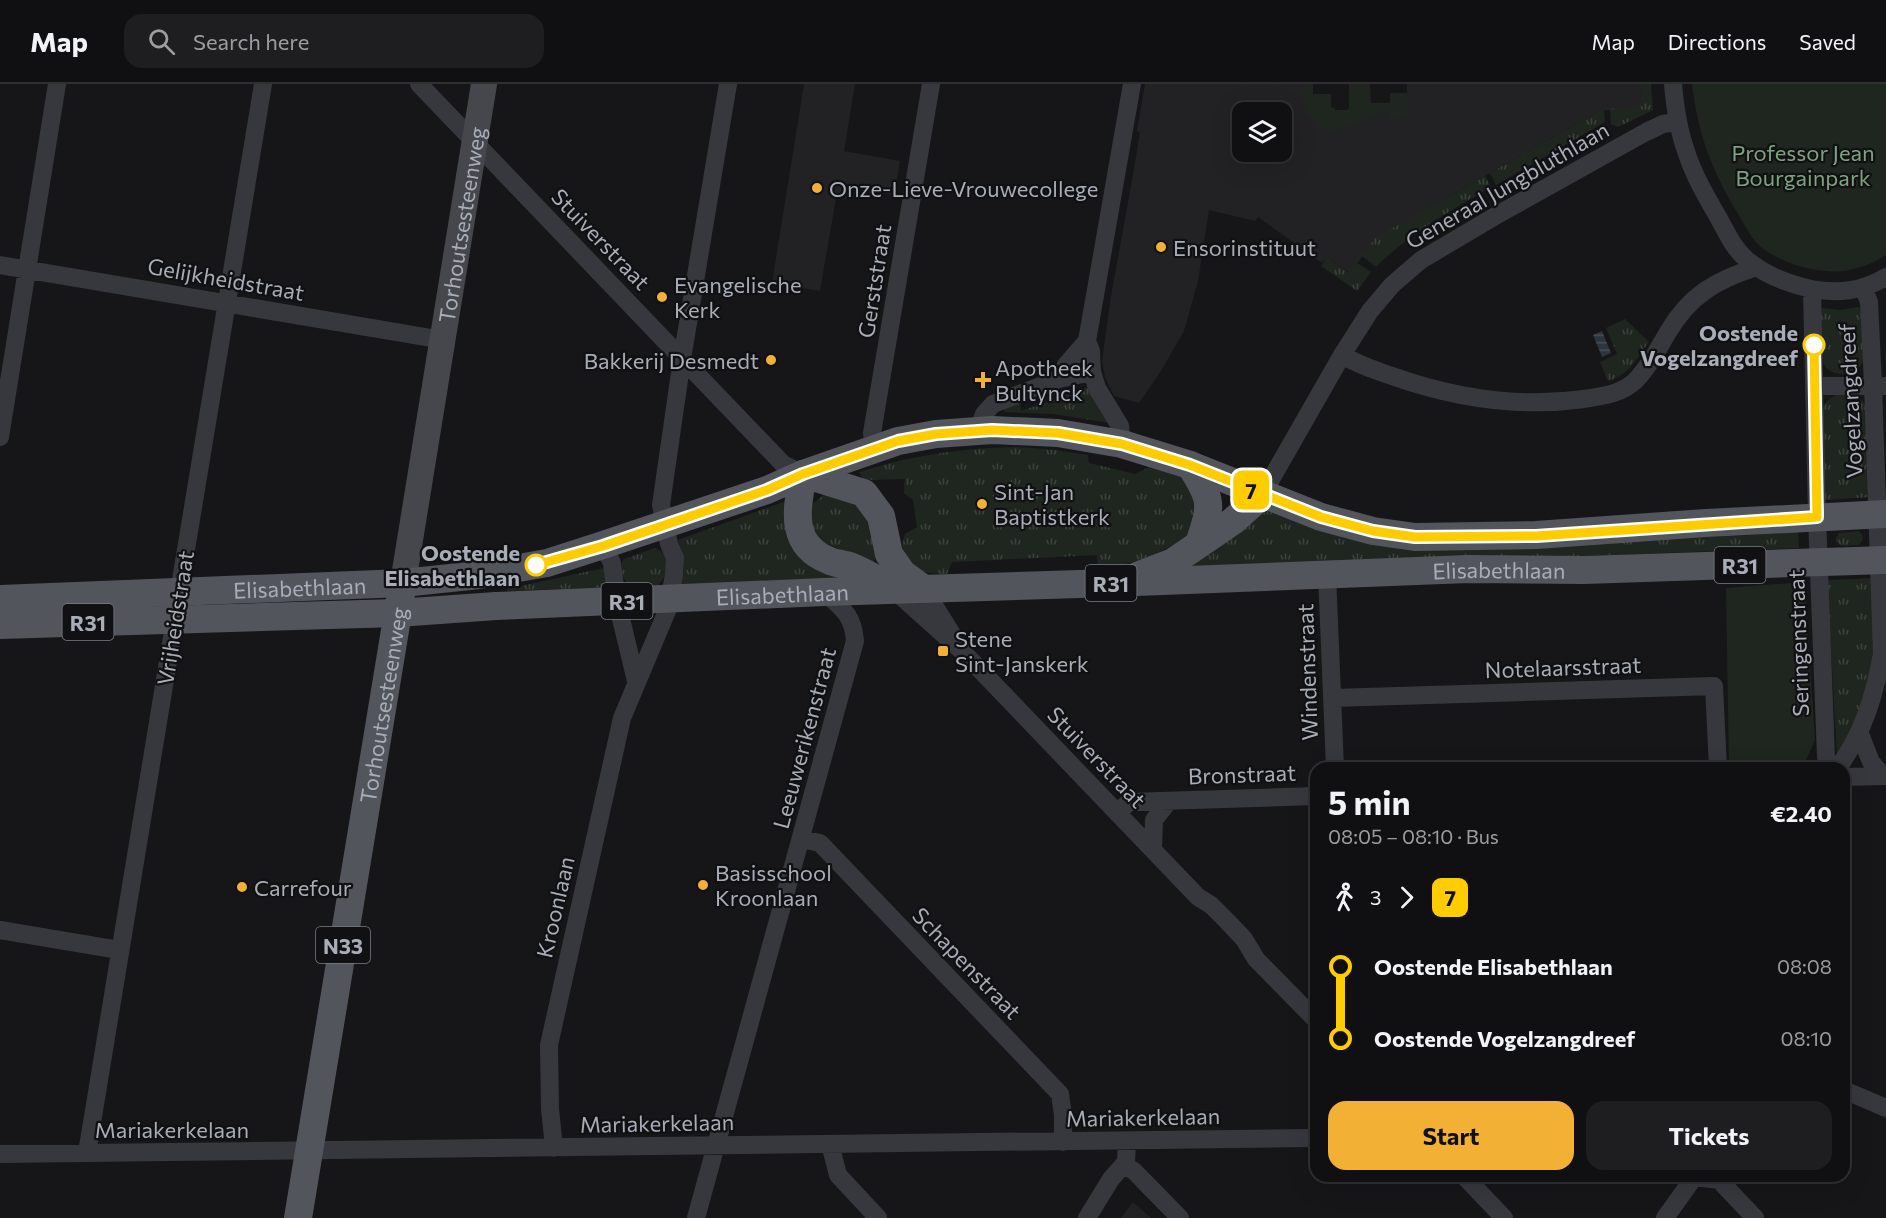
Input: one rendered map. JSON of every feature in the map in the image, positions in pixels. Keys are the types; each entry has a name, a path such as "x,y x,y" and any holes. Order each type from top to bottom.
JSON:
{"main road":[{"name":"Elisabethlaan","path":"0,625 478,575 547,563 665,525 767,490 803,474 916,437 992,430 1058,433 1122,444 1190,465 1321,517 1373,531 1415,537 1536,536 1882,514"},
{"path":"1190,465 1204,487 1209,510 1199,544"},
{"name":"Elisabethlaan","path":"803,474 798,526 810,550 829,561 863,572 894,590"},
{"path":"803,474 864,493 880,516 889,554 902,573 924,589"},
{"name":"Elisabethlaan","path":"1111,583 1173,562 1233,521 1262,495"},
{"name":"Elisabethlaan","path":"0,599 397,613 496,606 824,592 1327,574 1468,569 1584,570 1883,560"},
{"name":"Torhoutsesteenweg","path":"298,1218 403,583"}],"street":[{"path":"0,436 57,84"},
{"name":"Vrijheidstraat","path":"87,1153 263,84"},
{"name":"Stuiverstraat","path":"418,84 783,464 803,474"},
{"name":"Torhoutsesteenweg","path":"403,583 484,84"},
{"path":"669,599 675,558 669,544 661,506 682,359 728,84"},
{"name":"Gerststraat","path":"874,450 872,433 931,84"},
{"path":"1059,379 1066,365 1087,341 1132,84"},
{"path":"1673,84 1678,122 1686,153 1734,246 1757,267 1780,279 1812,289 1833,292 1863,287 1886,277"},
{"name":"Generaal Jungbluthlaan","path":"1262,495 1342,355 1370,311 1392,285 1421,260 1497,215 1646,132 1663,124 1678,122"},
{"name":"Gelijkheidstraat","path":"0,265 443,340"},
{"path":"1342,355 1355,363 1424,387 1461,396 1532,402 1604,396 1621,391 1635,381 1685,307 1698,294 1719,281 1757,267"},
{"name":"Vogelzangdreef","path":"1863,287 1869,302 1880,385 1882,514"},
{"name":"Vogelzangdreef","path":"1812,289 1817,517"},
{"path":"1087,341 1091,351 1092,372 1097,388 1119,426 1122,444"},
{"path":"978,431 984,414 993,404 1059,379 1092,372"},
{"path":"1815,386 1880,385"},
{"path":"1842,762 1860,734 1874,694 1882,654 1882,514"},
{"name":"Seringenstraat","path":"1817,517 1827,762"},
{"path":"603,546 612,563 617,602 636,681"},
{"name":"Windenstraat","path":"1327,574 1335,762"},
{"name":"Stuiverstraat","path":"924,589 962,651"},
{"name":"Stuiverstraat","path":"894,590 962,651 1198,897 1204,910 1219,928 1237,946 1256,959 1310,1014"},
{"name":"Leeuwerikenstraat","path":"696,1218 855,641 854,626 845,611 824,592"},
{"name":"Kroonlaan","path":"554,1148 550,1109 549,1045 622,718 667,611 669,599"},
{"name":"Notelaarsstraat","path":"1332,698 1714,686 1718,762"},
{"path":"1860,734 1871,762 1885,776"},
{"path":"1850,777 1885,776"},
{"name":"Bronstraat","path":"1117,813 1130,802 1310,796"},
{"name":"Bronstraat","path":"1153,850 1154,820 1169,801"},
{"name":"Schapenstraat","path":"801,838 820,843 1060,1094 1063,1142"},
{"path":"0,930 119,950"},
{"path":"1850,1093 1886,1108"},
{"name":"Mariakerkelaan","path":"0,1154 1310,1138"},
{"path":"1087,1218 1111,1179 1124,1165 1128,1157 1127,1142"},
{"path":"830,1144 838,1175 878,1218"},
{"path":"1124,1165 1134,1171 1180,1218"},
{"path":"1470,1182 1504,1218"},
{"path":"1665,1218 1690,1182"},
{"path":"1721,1182 1755,1218"}],"shaded area":[{"name":"Onze-Lieve-Vrouwecollege","path":"804,84 855,84 844,151 900,161 894,195 848,187 846,199 836,198 820,291 772,283"},
{"name":"Ensorinstituut","path":"1145,84 1303,84 1303,112 1390,111 1390,120 1407,115 1407,84 1641,84 1643,107 1599,111 1376,238 1350,273 1327,257 1322,263 1258,217 1255,221 1209,210 1198,281 1184,331 1139,403 1114,396 1105,377 1102,361 1140,132 1137,131"},
{"path":"1602,331 1611,353 1602,357 1593,335"},
{"path":"1133,1202 1151,1218 1121,1218"}],"green space":[{"path":"1303,84 1313,84 1313,94 1331,94 1331,107 1335,110 1349,108 1349,84 1370,84 1371,103 1390,103 1390,93 1407,93 1407,115 1390,121 1389,111 1331,133 1303,112"},
{"path":"1641,84 1651,84 1653,110 1618,127 1611,124 1610,109 1642,106"},
{"name":"Professor Jean Bourgainpark","path":"1692,84 1886,84 1886,255 1859,268 1822,271 1791,264 1761,247 1730,201 1708,154 1698,120"},
{"path":"1604,110 1605,122 1496,185 1490,173"},
{"path":"1485,176 1491,187 1416,233 1376,267 1362,256 1375,238"},
{"path":"1327,257 1349,273 1357,263 1371,272 1357,291 1321,266"},
{"path":"1859,307 1862,313 1865,349 1863,360 1860,366 1851,373 1832,372 1823,363 1820,352 1819,327 1822,308 1840,310"},
{"path":"1625,319 1649,342 1627,370 1608,381 1600,362 1617,354 1606,328"},
{"path":"1089,387 1110,423 1053,414 1004,412 1005,407 1020,400 1021,411"},
{"path":"1837,394 1856,394 1866,405 1871,497 1825,500 1822,410 1827,401"},
{"path":"1019,447 1088,455 1089,463 1135,474 1149,467 1180,475 1197,488 1192,533 1158,552 1098,572 1097,555 952,562 947,574 924,572 914,566 902,546 905,534 917,527 913,500 904,493 905,479 869,480 863,479 859,472 899,461 938,454"},
{"path":"837,492 869,515 877,557 873,562 866,564 811,535 811,505 825,494"},
{"path":"786,501 850,577 684,589 680,584 684,567 678,540"},
{"path":"1259,508 1470,546 1756,535 1798,526 1799,548 1189,570 1188,565"},
{"path":"1858,531 1862,534 1863,539 1859,545 1842,546 1836,542 1839,533"},
{"path":"655,548 664,555 667,565 661,582 657,586 636,586 626,582 622,571 624,559"},
{"path":"604,568 610,587 507,591 507,589"},
{"path":"1874,578 1874,663 1853,730 1837,755 1827,580"},
{"path":"1791,583 1805,590 1815,740 1803,762 1729,762 1726,588"}],"bus line":[{"name":"7","path":"536,565 665,525 898,441 936,434 992,430 1058,433 1122,444 1190,465 1321,517 1373,531 1415,537 1536,536 1817,517 1814,345"}],"place":[{"name":"Onze-Lieve-Vrouwecollege","path":"817,188"},
{"name":"Ensorinstituut","path":"1161,247"},
{"name":"Evangelische Kerk","path":"662,297"},
{"name":"Oostende Vogelzangdreef","path":"1814,345"},
{"name":"Bakkerij Desmedt","path":"771,360"},
{"name":"Apotheek Bultynck","path":"983,380"},
{"name":"Sint-Jan Baptistkerk","path":"982,504"},
{"name":"Oostende Elisabethlaan","path":"536,565"},
{"name":"Stene Sint-Janskerk","path":"943,651"},
{"name":"Basisschool Kroonlaan","path":"703,885"},
{"name":"Carrefour","path":"242,887"}]}
